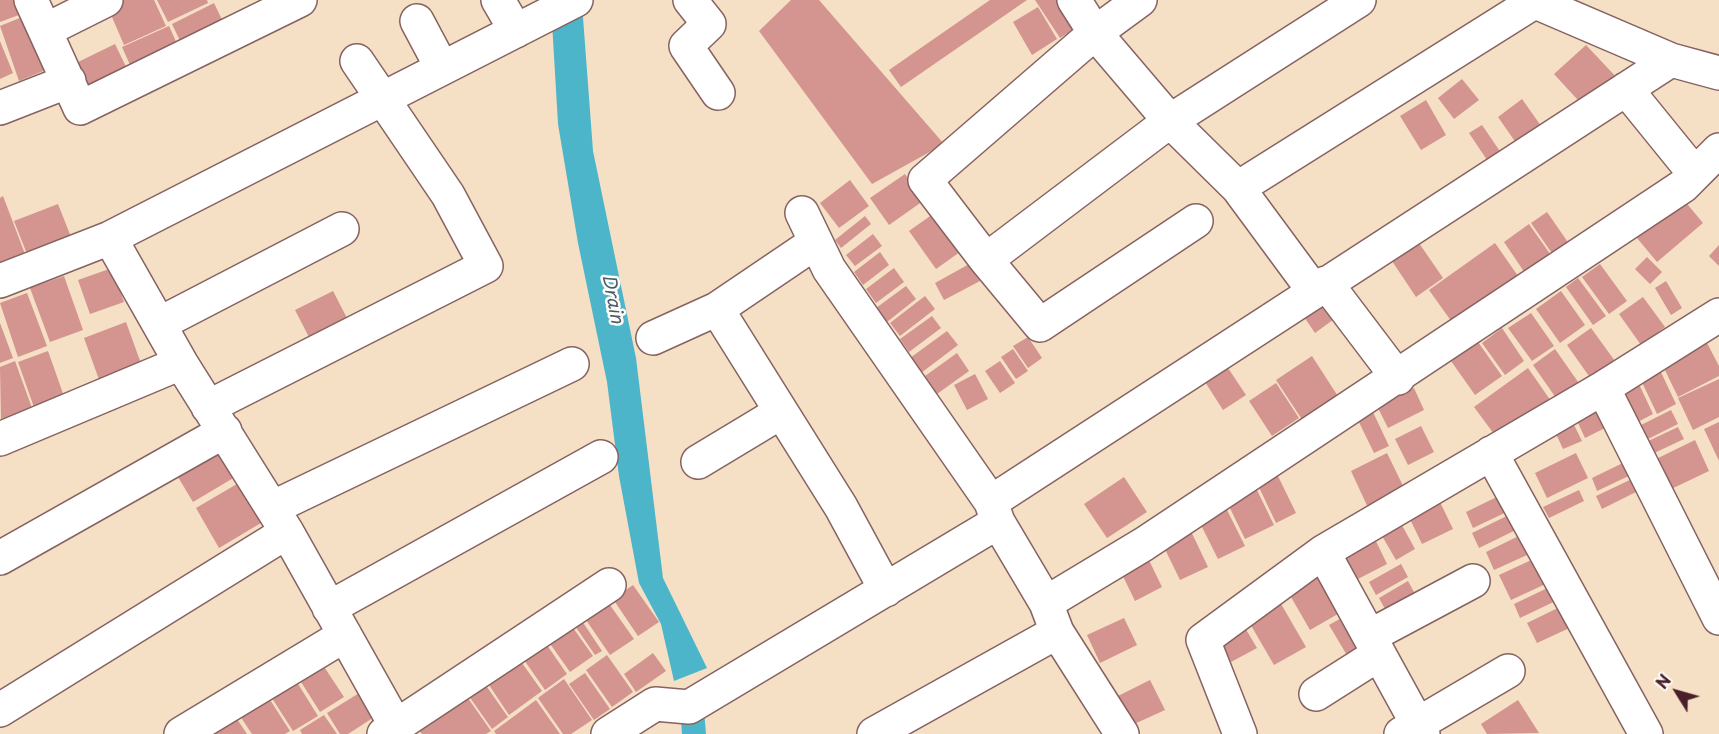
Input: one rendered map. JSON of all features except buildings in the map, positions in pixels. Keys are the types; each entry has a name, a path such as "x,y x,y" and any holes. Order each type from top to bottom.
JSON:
{"street":[{"path":"31,0 80,108 292,2"},
{"path":"46,30 106,0"},
{"path":"498,0 516,31"},
{"path":"0,281 110,238 576,0"},
{"path":"690,0 710,24 686,46 718,93"},
{"path":"1074,0 1095,33 1170,121 1238,188 1398,378"},
{"path":"1140,0 1095,33 925,180 1040,326 1196,221"},
{"path":"986,260 1170,121 1359,0"},
{"path":"1238,188 1533,1 1671,60 1719,73"},
{"path":"417,21 442,68"},
{"path":"608,734 655,704 689,707 886,590 994,512 1320,287 1671,60"},
{"path":"0,558 217,419 486,266 448,195 357,61"},
{"path":"0,108 69,81"},
{"path":"1626,89 1695,174"},
{"path":"874,734 1051,617 1144,544 1398,378 1683,186 1719,150"},
{"path":"802,213 829,269 994,512 1112,730"},
{"path":"159,324 342,229"},
{"path":"110,238 181,363 279,520 337,621 390,730 609,585"},
{"path":"653,338 717,309 816,242"},
{"path":"717,309 841,507 886,590"},
{"path":"1240,734 1203,640 1323,552 1603,388 1715,327"},
{"path":"0,439 181,363"},
{"path":"0,710 279,520 572,364"},
{"path":"1603,388 1719,618"},
{"path":"698,462 781,412"},
{"path":"1491,453 1646,734"},
{"path":"182,734 337,621 601,457"},
{"path":"1323,552 1374,645 1414,731 1508,671"},
{"path":"1316,694 1374,645 1473,581"}],"water":[{"name":"Drain","path":"582,4 593,151 636,358 663,578 707,668 674,681 661,624 639,583 619,476 607,382 578,243 558,124 552,22"},
{"path":"704,710 706,734 682,734 681,720"}]}
